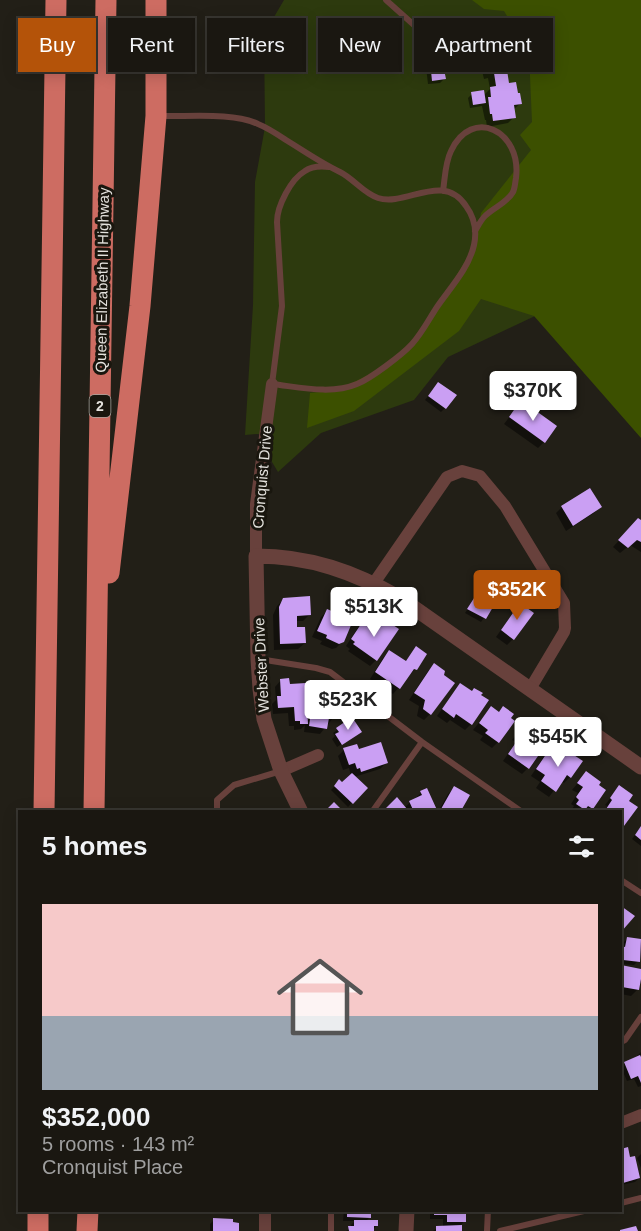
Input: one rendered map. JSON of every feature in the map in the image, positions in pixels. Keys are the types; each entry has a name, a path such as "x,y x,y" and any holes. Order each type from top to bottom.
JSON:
{"highway":[{"path":"44,810 56,0"},
{"name":"Queen Elizabeth II Highway","path":"94,810 106,0"},
{"path":"95,690 140,306 156,116 156,0"},
{"path":"38,1212 38,1231"},
{"path":"87,1231 88,1212"}],"street":[{"name":"Cronquist Drive","path":"256,556 256,504 272,384"},
{"path":"374,583 447,477 462,471 480,476 505,506 566,606 564,632 530,689"},
{"path":"256,556 279,556 313,562 374,583 400,598 641,766"},
{"name":"Webster Drive","path":"256,556 258,659 264,719 281,771 300,810"},
{"path":"281,771 318,755"},
{"path":"622,1123 641,1115"},
{"path":"265,1231 266,1212"},
{"path":"406,1231 407,1212"}],"lane":[{"path":"386,0 414,25"},
{"path":"156,116 228,117 247,120 265,127 345,175 375,197 395,200 418,193 443,191 454,194 463,201 473,221 475,231 473,249 466,264 408,348 369,378 349,387 333,390 272,384 282,306 278,209 300,174 313,167 329,167"},
{"path":"443,191 449,156 454,144 464,134 485,128 496,130 508,141 516,161 517,173 514,190 505,201 485,216 475,231"},
{"path":"258,659 330,672 422,742 519,810"},
{"path":"373,810 422,742"},
{"path":"217,810 218,800 234,785 281,771"},
{"path":"622,881 641,893"},
{"path":"622,1042 641,1017"},
{"path":"622,1203 641,1198"},
{"path":"331,1212 331,1231"},
{"path":"487,1231 488,1212"},
{"path":"500,1231 580,1212"}],"green space":[{"path":"284,0 641,0 641,266 448,357 414,400 321,433 278,472 269,457 271,435 245,435 253,305 255,182 265,127 264,72 306,72 306,18 273,18"},
{"path":"472,0 641,0 641,438 534,316 481,299 459,331 354,411 307,428 310,393 338,390 396,361 415,344 476,243 481,213 531,150 520,135 532,122 530,72 553,72 553,18 508,18 504,11 484,9"}],"building":[{"path":"431,72 445,72 446,79 432,81"},
{"path":"490,72 507,72 509,83 516,82 522,104 514,105 516,118 493,121 488,97 491,97 490,87 496,86 494,73 490,74"},
{"path":"484,90 486,103 473,105 471,92"},
{"path":"438,382 457,395 446,409 428,396"},
{"path":"521,400 557,426 545,443 509,417"},
{"path":"590,488 602,507 573,526 561,506"},
{"path":"638,518 641,520 641,542 637,540 628,548 618,540"},
{"path":"476,595 493,607 486,619 467,609"},
{"path":"310,596 311,615 297,616 297,627 305,627 306,643 280,644 279,607 283,598"},
{"path":"348,601 359,606 344,642 339,644 317,631 327,609 341,615"},
{"path":"520,603 534,613 514,640 501,630"},
{"path":"365,618 378,627 384,619 399,629 377,661 353,644 355,642 351,639"},
{"path":"416,646 427,654 417,670 414,669 400,689 375,672 389,650 406,661"},
{"path":"434,663 455,683 431,715 423,709 425,700 414,693"},
{"path":"289,678 290,684 306,683 308,724 295,721 294,707 278,708 277,696 281,696 280,679"},
{"path":"460,683 472,691 474,688 483,693 481,695 489,700 472,725 456,714 454,718 442,709"},
{"path":"314,691 325,693 324,699 330,700 329,708 336,709 335,719 329,718 327,729 309,726"},
{"path":"491,706 499,712 503,706 514,714 511,718 515,721 499,743 485,733 488,730 479,723"},
{"path":"352,717 362,732 342,745 335,734 339,732 336,728"},
{"path":"524,722 529,726 531,723 543,731 536,740 545,746 529,769 508,754 521,735 517,733"},
{"path":"381,742 388,763 361,772 355,763 349,765 343,748 357,744 359,749"},
{"path":"549,750 561,758 566,750 583,761 571,778 567,775 556,792 541,781 545,775 536,769"},
{"path":"586,771 601,782 599,785 606,790 593,809 588,806 585,810 576,804 579,800 576,797 583,787 577,783"},
{"path":"352,773 368,788 353,804 334,786 339,779 342,782"},
{"path":"619,785 633,795 629,801 638,807 622,829 622,810 605,810 612,800 610,798"},
{"path":"454,786 470,795 463,810 441,809"},
{"path":"427,788 437,810 413,810 409,801 422,795 420,791"},
{"path":"397,797 407,809 388,810 386,808"},
{"path":"334,802 342,810 326,810"},
{"path":"641,826 641,840 635,835"},
{"path":"622,907 635,916 622,931"},
{"path":"627,937 641,939 640,962 623,960 622,946 625,947"},
{"path":"622,965 641,969 639,990 622,987"},
{"path":"640,1055 641,1083 638,1076 631,1079 624,1062"},
{"path":"628,1147 630,1157 635,1156 640,1178 623,1183 622,1149"},
{"path":"347,1212 371,1212 371,1218 347,1217"},
{"path":"434,1212 466,1212 466,1222 447,1222 447,1215 434,1215"},
{"path":"213,1218 233,1219 233,1222 239,1223 239,1231 213,1231"},
{"path":"354,1220 378,1220 378,1226 374,1226 374,1231 349,1231 348,1226 354,1226"},
{"path":"462,1225 462,1231 436,1231 436,1226"},
{"path":"636,1226 638,1231 620,1231 620,1230"}]}
